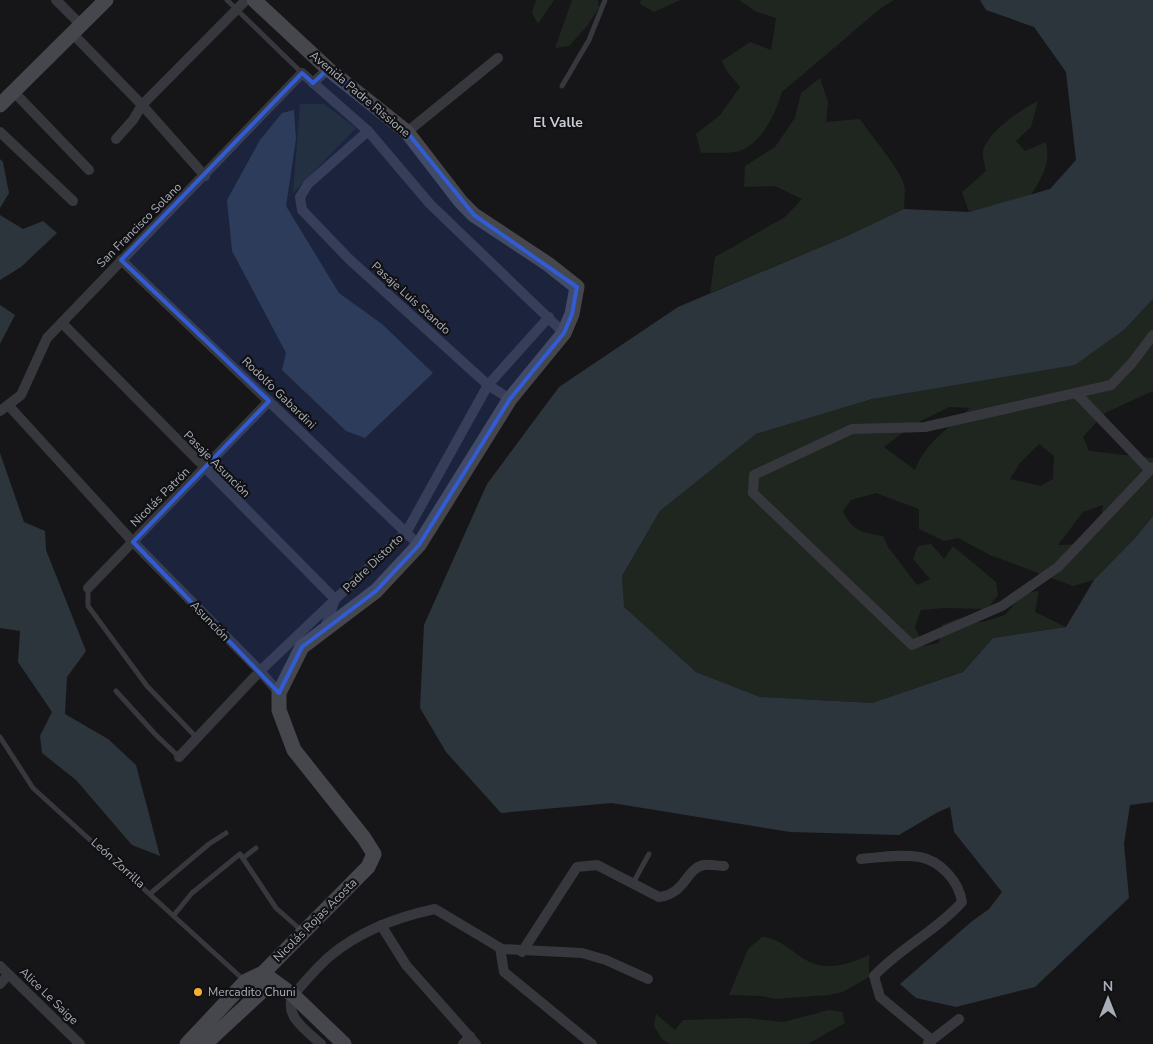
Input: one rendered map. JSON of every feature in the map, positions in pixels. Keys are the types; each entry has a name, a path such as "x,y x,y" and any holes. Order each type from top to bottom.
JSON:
{"street":[{"path":"56,0 76,29 205,176"},
{"path":"0,105 106,0"},
{"path":"116,139 133,120 142,105 246,0"},
{"name":"Avenida Padre Rissione","path":"254,0 328,69 407,132 461,202 474,215 548,264 576,287 572,314"},
{"path":"407,132 498,58"},
{"path":"313,83 328,69"},
{"name":"Avenida Padre Rissione","path":"302,73 368,131 430,204 564,333"},
{"name":"San Francisco Solano","path":"10,406 21,395 47,338 205,176 302,73"},
{"path":"13,91 89,170"},
{"name":"Pasaje Luis Stando","path":"368,131 308,184 300,197 302,210 349,259 488,385 510,399"},
{"path":"0,132 73,201"},
{"name":"Rodolfo Gabardini","path":"122,260 419,544"},
{"name":"Padre Distorto","path":"279,694 302,647 376,590 419,544 510,399 564,333 572,314"},
{"name":"Padre Distorto","path":"180,757 260,671 407,531 488,385 549,317"},
{"name":"Pasaje Asunción","path":"62,323 334,600"},
{"path":"1077,394 1151,468 1058,567 1002,606 912,645 753,493 754,475 852,429 925,427 1111,385 1132,363 1153,335"},
{"name":"Nicolás Patrón","path":"88,588 205,470 269,401"},
{"path":"0,411 10,406"},
{"name":"Asunción","path":"10,406 133,542 260,671 279,694"},
{"path":"325,628 334,600"},
{"name":"Nicolás Rojas Acosta","path":"263,973 368,867 374,854 364,838 294,750 279,710 279,694"},
{"path":"861,858 920,857 936,864 950,876 960,890 962,902 950,915 888,962 874,976 880,996 930,1042 959,1019"},
{"path":"522,952 577,867 597,866 659,897 670,896 680,888 696,868 704,865 724,866"},
{"path":"321,1044 293,1017 290,1002 293,995 329,956 354,938 381,925 436,909 500,948 522,952 582,953 606,960 648,979"},
{"path":"381,925 406,965 470,1041"},
{"path":"500,948 504,972 592,1044"},
{"name":"Alice Le Saige","path":"0,966 80,1044"},
{"path":"187,1044 246,981 263,973"},
{"path":"263,973 293,995 340,1042"},
{"path":"205,1044 260,993 263,973"},
{"path":"0,984 8,975"}],"lane":[{"path":"227,0 302,73"},
{"path":"562,86 589,40 605,0"},
{"path":"88,588 88,606 147,686 197,739"},
{"path":"116,692 155,734 180,757"},
{"name":"León Zorrilla","path":"0,737 33,788 152,893 246,981"},
{"path":"152,893 209,844 226,833"},
{"path":"243,858 256,848"},
{"path":"174,915 192,893 240,854 276,908 304,933"},
{"path":"633,884 649,854"}],"highlighted area":[{"path":"328,69 407,132 474,215 577,287 572,314 564,333 510,399 419,545 376,591 302,647 279,693 133,542 269,401 121,260 302,73 313,83"}],"shaded area":[{"path":"536,0 554,0 538,24 532,13"},
{"path":"572,0 598,0 599,8 587,26 569,46 555,48"},
{"path":"641,0 680,0 654,12 640,4"},
{"path":"739,0 894,0 881,8 782,92 768,124 758,139 739,151 701,153 696,134 720,115 740,87 726,70 722,61 750,42 771,50 776,18 755,11"},
{"path":"980,0 1153,0 1153,299 1125,329 1075,365 872,399 756,434 660,511 622,576 624,607 696,672 760,697 872,703 963,672 993,638 1066,627 1094,580 1136,537 1153,516 1153,802 1130,805 1124,844 1129,898 1035,987 956,1007 916,998 900,984 971,922 989,909 1002,892 954,832 950,807 899,835 790,832 612,803 501,813 446,752 420,708 424,625 487,484 559,387 678,307 847,236 904,209 969,212 1050,189 1076,160 1066,72 1034,27 986,10"},
{"path":"820,78 828,102 826,122 860,119 901,178 905,188 904,209 847,236 710,293 715,257 785,217 802,199 775,186 744,187 745,166 775,147 795,118 801,93"},
{"path":"1038,101 1031,127 1016,141 1025,151 1046,142 1046,164 1042,176 1031,195 969,212 962,192 986,171 983,151 986,144 991,136 1006,122"},
{"path":"300,104 324,104 356,128 293,193"},
{"path":"294,110 296,139 286,206 339,293 382,324 433,373 365,438 346,431 282,370 286,353 232,251 227,200 260,140 282,113"},
{"path":"0,159 3,162 9,193 0,208"},
{"path":"0,215 23,229 43,221 57,233 21,267 0,280"},
{"path":"1153,299 1153,391 1105,413 1083,437 1089,451 1153,458 1153,516 1136,537 1094,580 1073,586 990,555 958,538 944,541 919,529 919,509 876,493 851,500 843,511 850,523 858,530 883,536 888,547 917,585 930,579 913,559 918,546 931,544 944,559 953,546 996,582 998,595 987,609 944,608 921,610 915,627 923,646 939,643 942,625 957,619 983,622 1005,615 1024,593 1039,591 1035,612 1066,627 993,638 963,672 872,703 760,697 696,672 623,607 622,576 660,511 756,434 872,399 1125,329","holes":["949,407 970,408 932,443 925,451 915,470 884,447 913,425","1039,444 1054,456 1053,479 1041,486 1010,479 1020,463","1103,505 1100,525 1083,544 1058,545 1083,512"]},
{"path":"0,305 15,315 0,344"},
{"path":"0,453 24,522 45,531 46,550 86,651 67,677 65,714 108,739 136,765 160,856 132,845 76,780 42,753 40,736 52,712 18,662 20,631 0,628"},
{"path":"762,937 774,940 813,964 821,966 846,964 869,955 869,977 843,992 829,995 774,999 762,996 729,995 748,949"},
{"path":"829,1010 842,1012 845,1023 808,1044 670,1044 662,1039 654,1026 656,1014 675,1030 683,1020 746,1018 783,1022"}],"place":[{"name":"Mercadito Chuni","path":"198,992"}],"district":[{"name":"El Valle","path":"558,122"}]}
